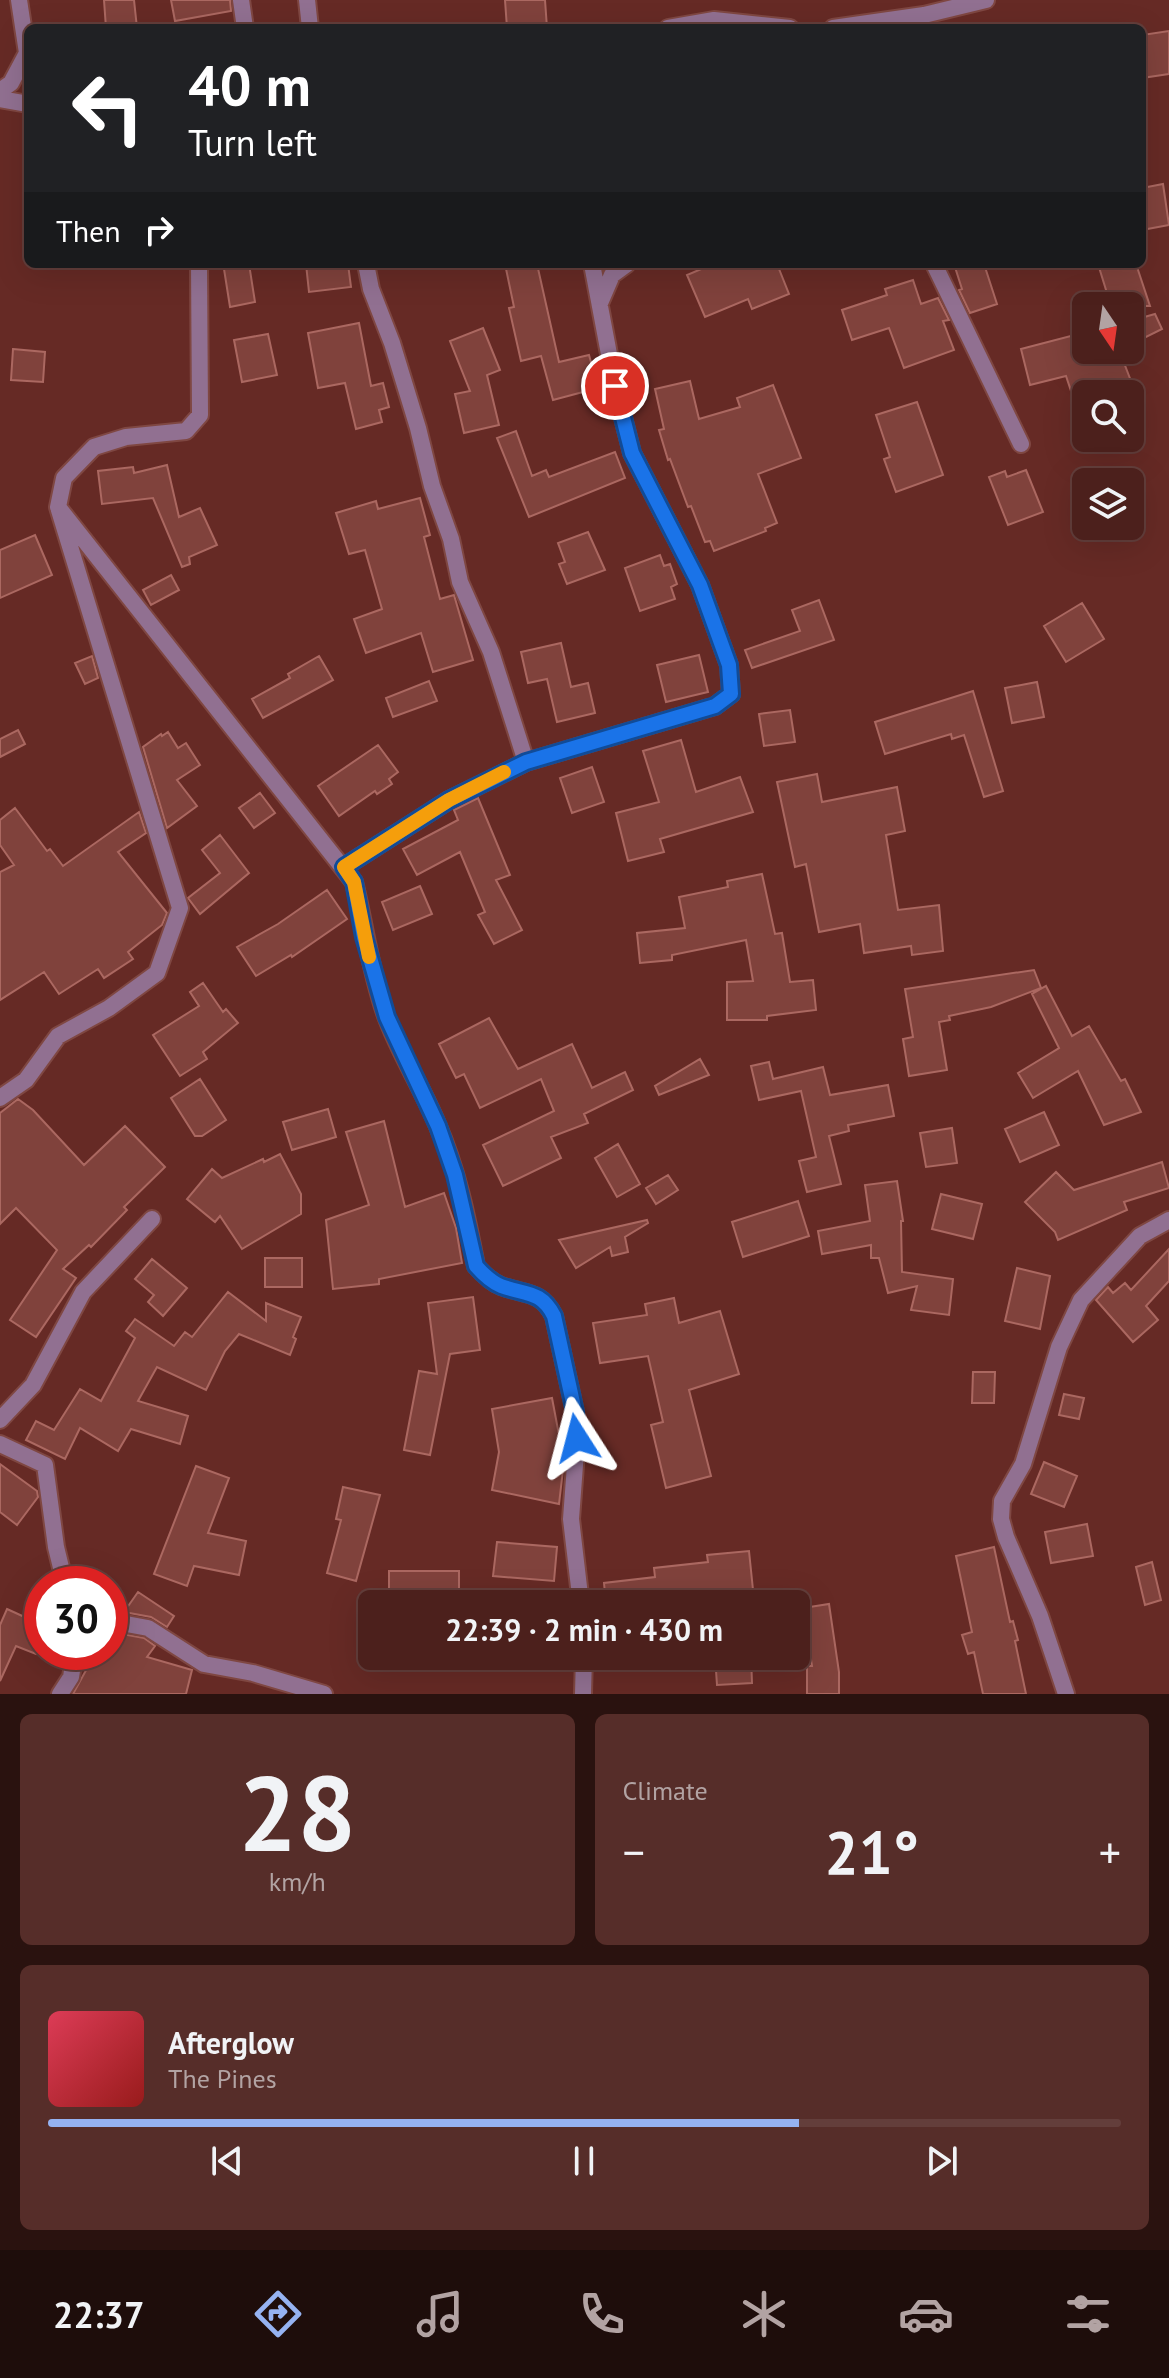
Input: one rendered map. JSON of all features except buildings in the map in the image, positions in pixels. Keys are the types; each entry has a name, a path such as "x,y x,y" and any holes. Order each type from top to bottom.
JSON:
{"street":[{"path":"19,0 24,33"},
{"path":"241,0 244,24"},
{"path":"307,0 310,24"},
{"path":"861,24 924,15 986,0"},
{"path":"691,24 714,20 752,24"},
{"path":"0,91 11,83 24,59"},
{"path":"0,99 24,103"},
{"path":"0,1098 26,1080 58,1036 109,1008 157,973 180,908 58,507 64,478 94,447 126,437 186,431 200,415 199,268"},
{"path":"367,268 371,289 392,343 418,428 432,486 451,539 460,582 491,652 526,762"},
{"path":"344,867 449,800 526,762 715,706 731,694 729,665 700,585 632,453 615,386 593,268"},
{"path":"600,303 612,275 622,268"},
{"path":"936,268 1021,444"},
{"path":"58,507 354,882 364,937 387,1017 438,1126 455,1175 476,1266 499,1285 534,1294 548,1304 554,1316 575,1412 577,1438 571,1519 579,1590"},
{"path":"0,1420 33,1385 83,1292 152,1219"},
{"path":"1066,1694 1040,1616 1006,1537 1001,1519 1002,1501 1023,1464 1059,1347 1081,1300 1140,1236 1169,1220"},
{"path":"0,1444 45,1465 61,1566"},
{"path":"128,1624 148,1628 204,1664 253,1673 324,1694"},
{"path":"60,1694 72,1670"},
{"path":"583,1694 584,1670"}],"slow traffic":[{"path":"369,957 354,882 344,867 449,800 504,772"}],"route":[{"path":"577,1438 575,1412 554,1316 548,1304 534,1294 499,1285 476,1266 455,1175 438,1126 387,1017 373,975 354,882 344,867 449,800 526,762 715,706 731,694 729,665 700,585 632,453 615,386"}]}
